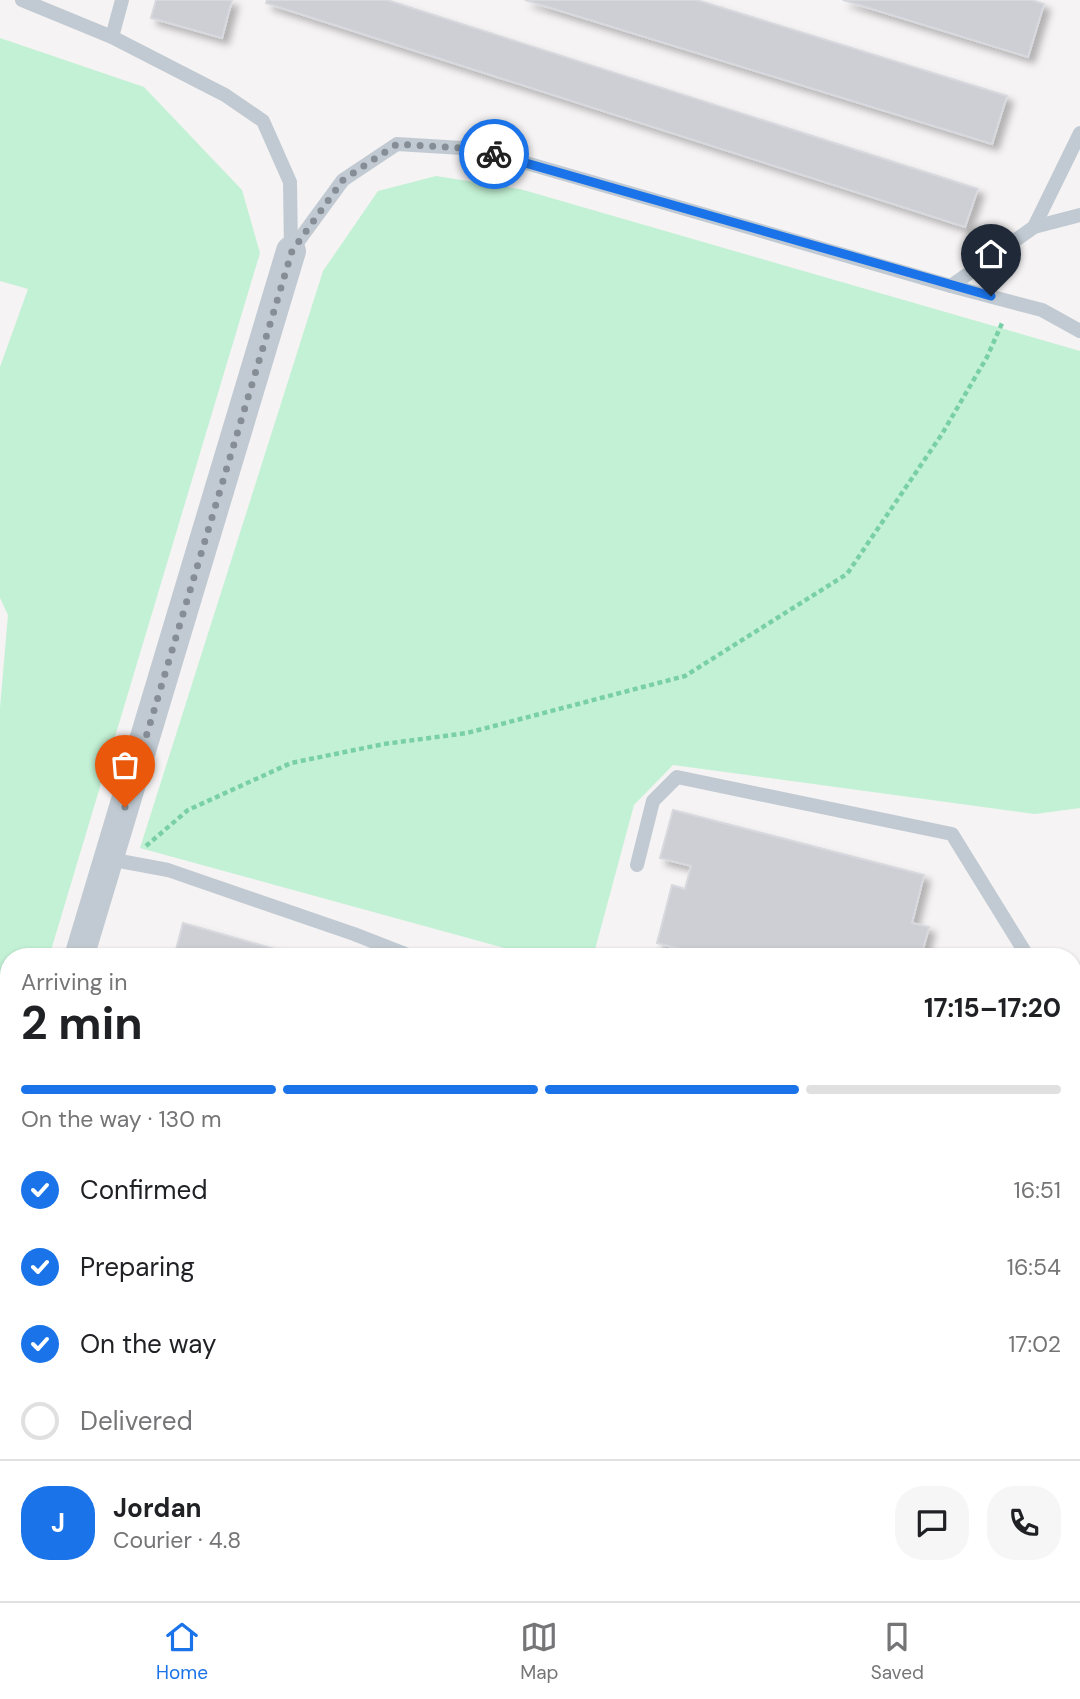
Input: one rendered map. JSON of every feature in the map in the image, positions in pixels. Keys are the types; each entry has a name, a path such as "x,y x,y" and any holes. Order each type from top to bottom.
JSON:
{"street":[{"path":"83,948 117,861 292,251"}],"lane":[{"path":"22,0 112,37 225,95 263,121 290,182 292,251"},
{"path":"112,37 122,0"},
{"path":"1034,227 1080,132"},
{"path":"292,251 343,180 397,144 478,149 1042,310 1080,331"},
{"path":"951,286 1034,227 1080,215"},
{"path":"637,864 653,801 677,777 952,834 1022,948"},
{"path":"117,861 180,874 392,948"}],"path":[{"path":"117,861 188,810 291,763 384,744 467,733 685,676 847,574 942,434 987,357 1012,302"}],"green space":[{"path":"0,38 144,87 242,190 260,253 52,948 0,948 0,708 8,615 0,598 0,367 28,289 0,281"},
{"path":"436,176 520,189 1080,351 1080,808 1035,814 673,765 634,805 595,948 504,948 140,848 323,271 378,191"}],"building":[{"path":"156,0 232,0 222,38 151,18"},
{"path":"267,0 387,0 978,189 965,227 266,3"},
{"path":"525,0 697,0 1007,96 992,144"},
{"path":"843,0 1032,0 1044,4 1028,57"},
{"path":"673,810 924,875 912,923 929,927 923,948 676,948 657,943 672,885 685,889 691,866 660,858"},
{"path":"183,923 271,948 176,948"}],"way so far":[{"path":"125,807 292,251 343,180 397,144 478,149 494,154"}],"route":[{"path":"494,154 991,296"}]}
